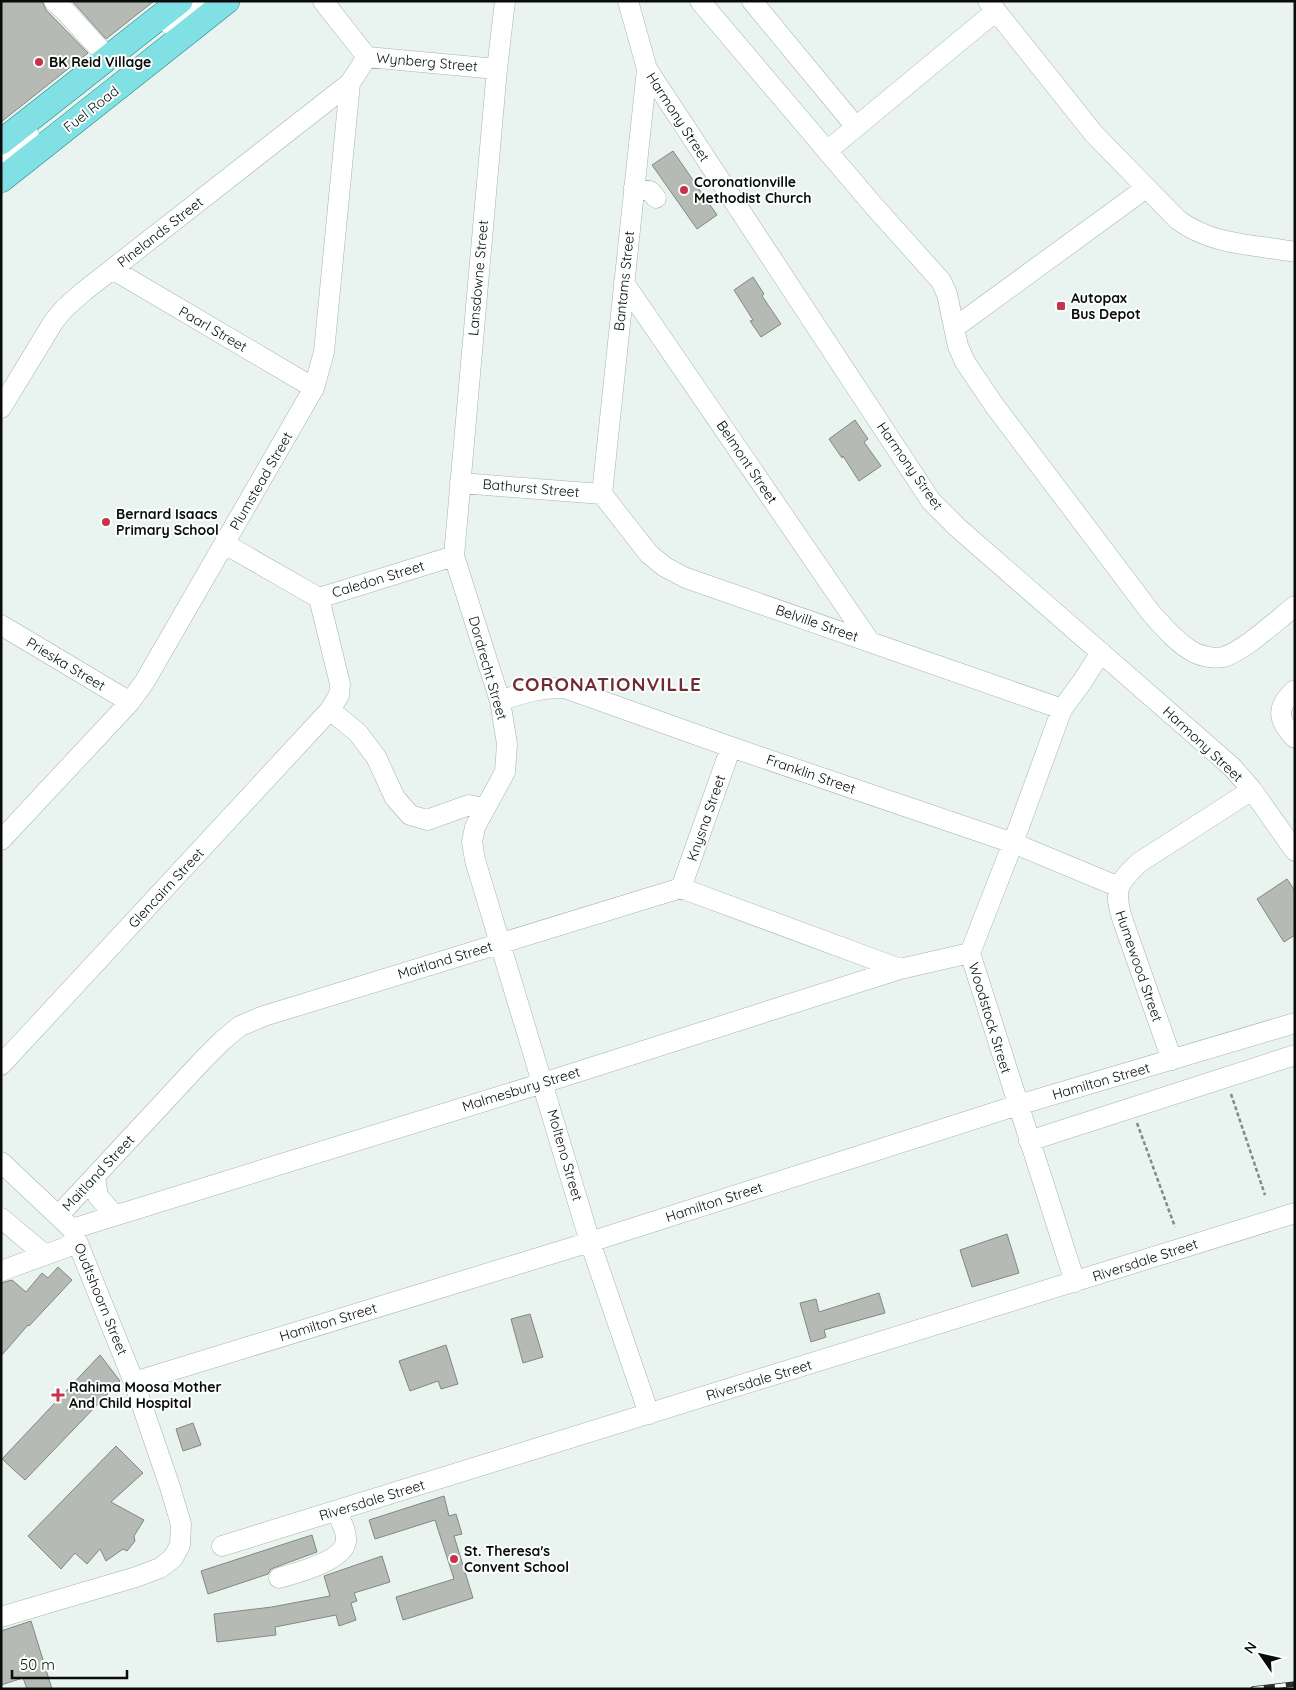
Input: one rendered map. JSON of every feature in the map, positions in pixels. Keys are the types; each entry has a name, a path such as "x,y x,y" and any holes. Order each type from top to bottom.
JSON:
{"main road":[{"path":"1,142 180,1"},
{"name":"Fuel Road","path":"1,180 227,1"}],"street":[{"path":"54,1 108,58"},
{"path":"1,157 198,1"},
{"path":"1,169 213,1"},
{"name":"Wynberg Street","path":"324,1 367,57 497,69"},
{"name":"Lansdowne Street","path":"454,556 497,69 505,1"},
{"name":"Harmony Street","path":"628,1 647,69 931,501 958,528 1232,767 1252,790 1295,851"},
{"path":"700,1 827,151 941,281 946,294 958,346 965,362 994,405 1151,613 1191,652 1214,658 1225,656 1249,642 1295,606"},
{"path":"752,1 856,126"},
{"path":"827,151 992,6 1094,134 1178,220 1205,236 1234,243 1295,252"},
{"name":"Plumstead Street","path":"1,840 130,702 145,681 314,388 324,352 350,83 367,57"},
{"name":"Bantams Street","path":"602,494 647,69"},
{"name":"Pinelands Street","path":"1,408 54,321 71,303 350,83"},
{"path":"634,188 650,191 656,198"},
{"path":"954,328 1146,188"},
{"name":"Paarl Street","path":"112,270 314,388"},
{"name":"Belmont Street","path":"624,283 870,642"},
{"name":"Bathurst Street","path":"460,482 602,494"},
{"name":"Belville Street","path":"602,494 649,554 665,567 686,578 1062,709"},
{"name":"Caledon Street","path":"225,544 318,598 454,556"},
{"name":"Dordrecht Street","path":"454,556 500,701 507,744 505,772 484,808"},
{"path":"318,598 340,684 339,695 330,710 358,733 376,756 395,798 410,814 427,820 469,805 484,808"},
{"name":"Prieska Street","path":"1,625 130,702"},
{"name":"Woodstock Street","path":"1075,1282 970,953 1062,709 1101,652"},
{"name":"Franklin Street","path":"500,701 529,691 549,687 565,688 1013,843 1119,887"},
{"path":"1295,690 1287,697 1280,713 1283,723 1295,738"},
{"name":"Glencairn Street","path":"1,1065 330,710"},
{"name":"Knysna Street","path":"681,888 731,747"},
{"path":"1119,887 1127,874 1140,862 1252,790"},
{"name":"Molteno Street","path":"484,808 475,827 472,842 475,860 590,1242 649,1414"},
{"name":"Humewood Street","path":"1119,887 1117,903 1172,1060"},
{"path":"681,888 900,969"},
{"name":"Maitland Street","path":"70,1230 95,1177 202,1061 240,1026 264,1016 681,888"},
{"name":"Malmesbury Street","path":"1,1271 45,1255 70,1230 114,1215 543,1083 900,969 970,953"},
{"name":"Hamilton Street","path":"134,1382 590,1242 1018,1105 1295,1023"},
{"path":"1029,1141 1295,1055"},
{"name":"Oudtshoorn Street","path":"1,1162 70,1230 134,1382 181,1524 180,1545 173,1558 160,1568 1,1617"},
{"path":"95,1177 98,1196 114,1215"},
{"name":"Riversdale Street","path":"222,1546 1295,1213"},
{"path":"1,1218 45,1255"},
{"path":"279,1578 325,1562 339,1553 346,1540 336,1510"}],"path":[{"path":"1225,1078 1266,1195"},
{"path":"1130,1108 1142,1133 1175,1228"}],"building":[{"name":"BK Reid Village","path":"1,1 42,1 46,10 88,53 1,122"},
{"path":"72,1 154,1 106,39"},
{"name":"Coronationville Methodist Church","path":"673,151 717,215 697,229 652,165"},
{"path":"753,277 764,294 762,296 781,324 761,337 750,321 753,320 734,290"},
{"path":"855,420 868,439 864,442 881,466 859,481 843,456 842,458 829,439"},
{"path":"1287,879 1295,891 1295,935 1284,942 1257,899"},
{"path":"1007,1234 1019,1273 972,1287 960,1250"},
{"path":"58,1267 72,1280 1,1356 1,1283 12,1280 26,1292 42,1273 48,1278"},
{"path":"879,1293 885,1313 824,1330 826,1337 811,1342 800,1303 816,1299 819,1312"},
{"path":"530,1314 543,1357 523,1363 511,1319"},
{"path":"446,1345 458,1384 441,1389 438,1381 410,1391 399,1361"},
{"path":"100,1355 120,1381 25,1480 2,1459"},
{"path":"193,1423 201,1445 183,1451 176,1429"},
{"path":"116,1446 143,1473 111,1502 144,1520 134,1536 135,1541 127,1551 123,1549 106,1561 100,1549 87,1564 75,1553 61,1569 28,1536"},
{"name":"St. Theresa's Convent School","path":"444,1496 449,1516 456,1514 462,1534 454,1536 473,1598 403,1620 396,1597 454,1579 435,1520 375,1539 369,1520"},
{"path":"312,1535 317,1552 271,1569 268,1574 208,1594 201,1571"},
{"path":"382,1556 390,1582 354,1593 357,1601 351,1603 356,1620 339,1626 336,1615 275,1627 276,1635 217,1642 214,1614 272,1607 330,1596 324,1576"},
{"path":"31,1621 52,1689 27,1689 23,1678 1,1685 1,1631"}],"railway":[{"path":"1253,1689 1295,1684"}],"place":[{"name":"BK Reid Village","path":"39,62"},
{"name":"Coronationville Methodist Church","path":"684,190"},
{"name":"Autopax Bus Depot","path":"1061,306"},
{"name":"Bernard Isaacs Primary School","path":"106,522"},
{"name":"Rahima Moosa Mother And Child Hospital","path":"58,1395"},
{"name":"St. Theresa's Convent School","path":"454,1559"}],"district":[{"name":"CORONATIONVILLE","path":"607,684"}]}
